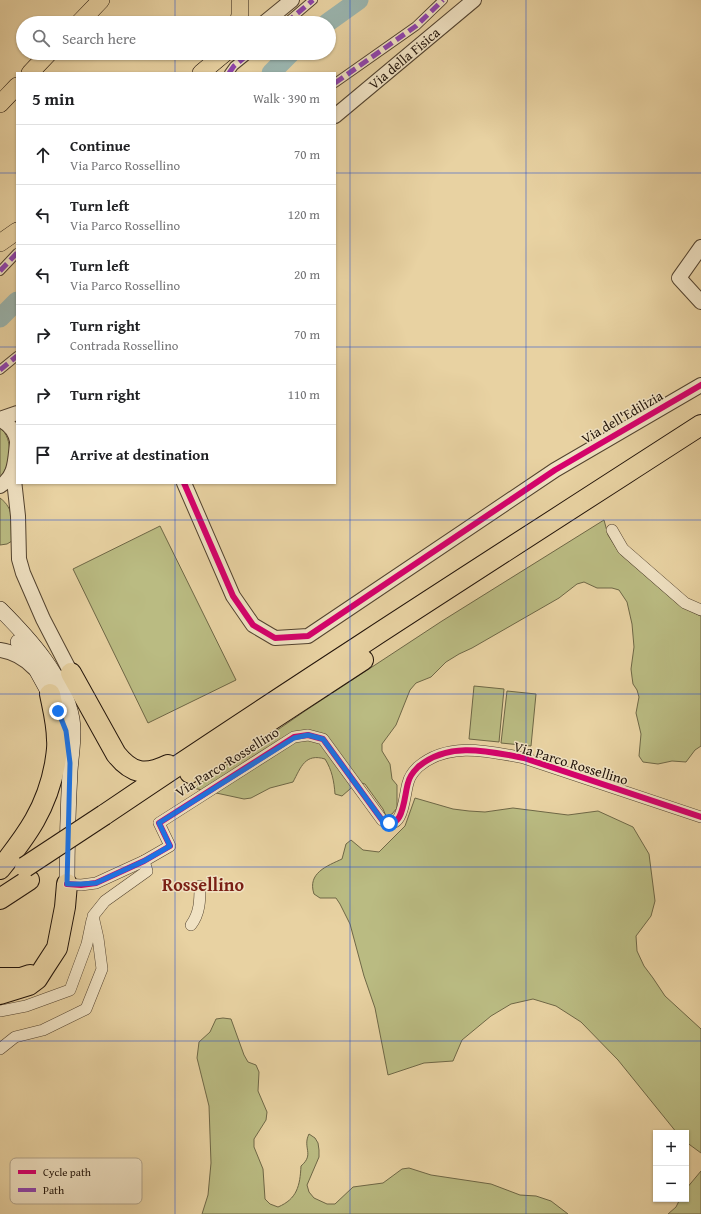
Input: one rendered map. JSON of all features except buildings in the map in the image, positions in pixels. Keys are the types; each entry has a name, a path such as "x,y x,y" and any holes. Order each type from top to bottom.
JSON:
{"highway":[{"path":"106,821 200,750 278,698 701,425"},
{"path":"2,896 27,873 106,821 701,439"},
{"path":"60,683 124,764 131,769 142,772 159,769 200,750"},
{"path":"0,869 24,839 44,802 51,784 58,741 56,721 60,683"},
{"path":"0,994 29,985 37,979 57,948 65,906 67,884"},
{"path":"0,978 21,978 44,968"}],"main road":[{"path":"85,16 101,0"},
{"path":"240,0 240,16"},
{"path":"31,72 43,60"},
{"path":"202,72 217,60"},
{"path":"0,104 16,87"},
{"path":"0,243 16,232"},
{"path":"0,608 16,624 37,650 60,683 70,763 67,884"},
{"path":"0,622 28,655 41,676 60,683"}],"street":[{"path":"273,16 292,0"},
{"path":"294,16 313,0"},
{"path":"336,82 416,26 443,0"},
{"name":"Via della Fisica","path":"336,115 474,0"},
{"path":"230,72 241,60"},
{"path":"701,247 679,278 701,302"},
{"path":"0,271 16,255"},
{"path":"0,370 16,357"},
{"name":"Via dell'Edilizia","path":"184,484 233,596 253,625 275,638 308,636 555,470 701,385"},
{"path":"0,419 16,413"},
{"path":"0,419 13,430 16,439"},
{"path":"16,449 13,471 18,516 19,559 23,574 43,619 60,683"},
{"path":"0,486 6,482 13,471"},
{"path":"0,493 12,504 18,516"},
{"path":"612,530 623,549 685,603 701,610"},
{"path":"0,650 21,658 32,666 41,676"},
{"name":"Via Parco Rossellino","path":"144,861 170,846 159,823 294,738 308,735 323,739 382,820 389,823 396,822 401,816 408,781 416,768 427,760 444,753 465,749 494,752 524,758 701,817"},
{"path":"0,1011 26,1006 70,990 87,944 93,916 105,901 147,870 144,861 96,883 67,884"},
{"path":"192,925 199,907 200,886"},
{"path":"0,1049 15,1037 43,1030 86,1009 102,969 98,938 93,916"}],"green space":[{"path":"0,428 7,438 9,445 9,459 4,472 0,477"},
{"path":"0,498 5,502 12,517 12,541 7,544 0,545"},
{"path":"604,520 608,535 620,554 680,606 701,616 701,746 695,750 686,762 672,761 658,764 643,762 639,756 641,734 636,713 639,697 633,684 632,677 631,669 634,647 632,624 627,602 619,590 612,588 597,588 584,582 577,584 559,598 446,662 431,677 416,683 410,690 396,725 382,744 382,751 390,764 392,779 397,785 397,808 392,814 386,816 383,809 365,784 358,782 342,796 335,794 331,771 325,759 318,758 313,758 304,763 293,782 270,788 251,798 244,799 193,788 305,711 442,621"},
{"path":"160,526 236,680 148,723 73,569"},
{"path":"474,686 504,689 499,742 469,739"},
{"path":"507,691 536,694 531,746 501,743"},
{"path":"415,798 453,809 469,811 485,812 513,808 568,815 598,811 633,827 649,854 655,901 651,916 636,936 637,951 644,966 665,996 701,1029 701,1153 689,1144 689,1130 675,1130 618,1060 581,1022 556,1006 533,999 511,1004 491,1016 462,1040 453,1061 424,1063 388,1075 375,1008 364,976 350,924 336,898 320,898 314,894 313,881 320,871 330,864 342,859 346,844 351,840 363,850 379,852 405,826"},
{"path":"216,1019 231,1019 244,1055 248,1062 256,1065 259,1072 258,1091 267,1112 266,1120 254,1139 254,1147 263,1169 265,1199 270,1204 278,1207 284,1204 296,1191 300,1180 301,1166 305,1162 308,1154 307,1139 309,1134 315,1138 318,1143 319,1157 307,1185 309,1192 314,1198 327,1204 335,1204 353,1187 383,1183 402,1169 409,1168 431,1175 491,1184 520,1195 536,1196 551,1201 568,1214 202,1214 208,1195 211,1163 209,1106 197,1058 199,1042 210,1032"},
{"path":"701,1171 701,1214 668,1214 676,1207 678,1202 689,1202 689,1185"}],"waterway":[{"path":"336,17 359,0"},
{"path":"272,72 284,60"},
{"path":"0,318 16,302"}],"marked path":[{"path":"294,16 313,0"},
{"path":"336,82 416,26 443,0"},
{"path":"230,72 241,60"},
{"path":"0,271 16,254"},
{"path":"0,370 16,357"}],"cycle path":[{"path":"184,484 233,596 253,625 275,638 308,636 555,470 701,385"},
{"path":"67,884 81,885 96,883 144,861 170,846 159,823 294,737 308,735 323,739 382,820 389,823 395,822 399,818 409,781 418,767 430,759 442,754 469,750 524,758 701,817"}],"district":[{"name":"Rossellino","path":"203,885"}],"route":[{"path":"58,711 66,731 70,763 67,884 96,883 144,861 170,846 159,823 294,738 308,735 323,739 382,820 389,823"}]}
